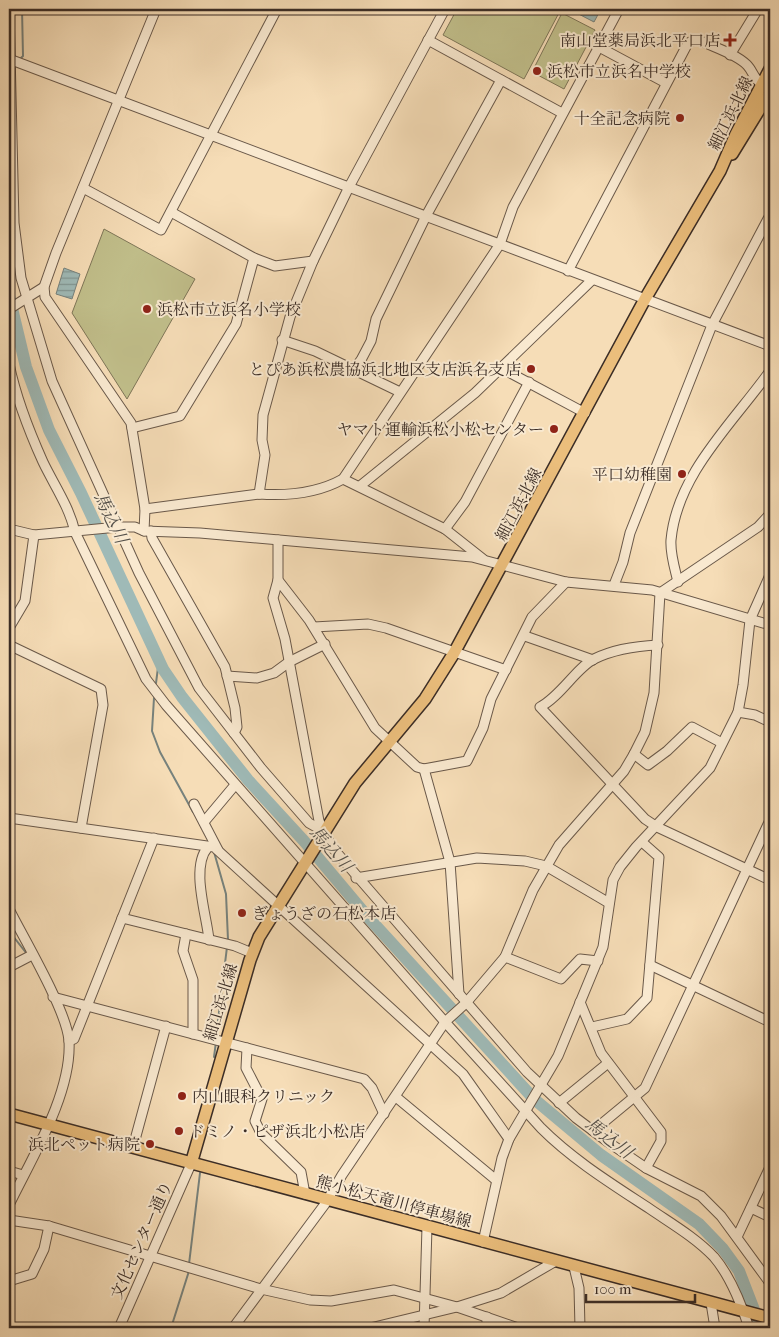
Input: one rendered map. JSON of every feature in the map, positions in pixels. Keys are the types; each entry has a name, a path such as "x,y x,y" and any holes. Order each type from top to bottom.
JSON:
{"main road":[{"name":"細江浜北線","path":"191,1164 219,1041 252,953 278,906 355,783 425,699 454,653 503,566 645,299 720,172 766,108 766,88 770,69"},
{"name":"細江浜北線","path":"720,172 736,134 766,88"},
{"name":"熊小松天竜川停車場線","path":"9,1114 554,1262 770,1318"}],"street":[{"path":"9,9 14,223 21,278 52,381 116,528 190,672 212,707 309,822 324,834"},
{"path":"156,9 44,287 45,297 131,423 148,531 226,667 235,708 237,727 234,733"},
{"path":"83,188 161,230 277,9"},
{"path":"259,494 266,455 262,440 263,415 282,340 313,261 349,187 445,9"},
{"path":"145,509 259,494 275,495 304,492 343,479 500,244 513,207 619,9"},
{"path":"730,55 758,9"},
{"path":"568,271 666,83 691,40 697,39 748,65 757,82 766,88"},
{"path":"428,40 562,113"},
{"path":"599,47 666,83"},
{"path":"11,60 770,346"},
{"path":"353,370 371,342 376,319 426,216 501,80"},
{"path":"171,212 254,258 275,266 313,261"},
{"path":"614,585 630,533 712,325 770,215"},
{"path":"132,428 180,416 236,324 254,258"},
{"path":"360,486 475,393 592,280"},
{"path":"9,308 44,287"},
{"path":"282,340 315,351 400,392"},
{"path":"9,364 25,418 43,462 68,509 146,679 235,785 557,1144 594,1172 702,1245 715,1259 731,1283 746,1312 749,1328"},
{"path":"501,368 585,413"},
{"path":"678,582 671,542 685,491 703,461 770,371"},
{"path":"445,529 465,502 529,382"},
{"path":"343,479 445,529 483,559"},
{"path":"660,593 758,527 770,514"},
{"path":"9,529 34,535 135,528 148,531 278,540 483,559 566,582 614,585 660,593 770,625"},
{"path":"9,628 25,601 34,535"},
{"path":"278,540 278,580 273,598 280,619 289,662 318,821 331,846 356,878 460,994"},
{"path":"483,1242 496,1180 510,1139 558,1056 598,961 606,931 609,903 616,873 688,789 710,768 738,712 750,620 769,578"},
{"path":"278,580 314,627 375,728 417,767 424,769 468,761 483,728 491,699 525,636 532,617 566,582"},
{"path":"233,1328 326,1200 446,1021 464,1004 505,957 546,866 559,845 612,785 634,754 645,732 651,707 658,644 660,593"},
{"path":"314,627 368,624 386,628 506,670"},
{"path":"525,636 593,660"},
{"path":"227,676 257,678 274,674 289,662 325,644"},
{"path":"658,644 641,646 593,660 550,702 540,707 632,807 657,827 770,880"},
{"path":"9,645 101,689 103,705 81,828"},
{"path":"738,712 770,722"},
{"path":"634,754 648,765 667,751 692,727 722,743"},
{"path":"424,769 450,862 460,994 464,1004 539,1088 593,1131 646,1168 701,1196 721,1216 770,1283"},
{"path":"204,822 235,785"},
{"path":"194,804 204,822 213,849 463,1074 510,1139"},
{"path":"9,818 154,838 213,849"},
{"path":"593,1131 645,1088 770,820"},
{"path":"69,1041 74,1039 154,838"},
{"path":"592,1027 627,1019 647,998 659,857 642,842"},
{"path":"208,940 201,894 202,858 213,849"},
{"path":"356,878 450,862 496,858 546,866 609,903"},
{"path":"9,909 53,997 69,1041 67,1068 62,1088 48,1124 9,1205"},
{"path":"122,918 252,953"},
{"path":"186,934 183,951 193,980 194,1034"},
{"path":"9,967 32,955"},
{"path":"505,957 561,978 580,959 598,961"},
{"path":"650,965 770,1022"},
{"path":"53,997 364,1079 372,1088 384,1114"},
{"path":"580,1002 592,1027 601,1053 662,1136 646,1168"},
{"path":"133,1147 166,1026"},
{"path":"247,1048 246,1068 262,1099 255,1121 261,1133 301,1172 305,1194"},
{"path":"559,1103 608,1063"},
{"path":"396,1097 496,1180"},
{"name":"文化センター通り","path":"119,1328 191,1164"},
{"path":"737,1237 770,1167"},
{"path":"9,1171 23,1175"},
{"path":"751,1208 770,1217"},
{"path":"9,1220 49,1226 261,1289 310,1300 331,1301 394,1290 457,1306 518,1328"},
{"path":"9,1281 32,1274 44,1249 49,1226"},
{"path":"424,1328 427,1227"},
{"path":"370,1328 501,1293 554,1262"},
{"path":"574,1267 579,1288 580,1328"},
{"path":"711,1303 715,1328"},
{"path":"487,1317 487,1328"}],"shaded area":[{"path":"457,9 561,9 524,79 443,35"},
{"path":"562,13 595,30 564,89 532,72"},
{"path":"104,229 195,279 127,399 72,313"}],"water":[{"path":"569,9 601,9 594,22"},
{"path":"64,268 80,274 72,299 56,294"}],"waterway":[{"path":"19,60 23,56 22,9"},
{"name":"馬込川","path":"9,296 26,367 49,430 81,493 163,669 182,697 248,780 304,841 367,916 534,1099 601,1155 699,1224 723,1249 739,1271 761,1328"},
{"path":"156,683 159,660"},
{"path":"154,698 152,731 160,752 193,812"},
{"path":"214,852 226,894 228,940"},
{"path":"9,931 27,954"},
{"path":"216,1037 227,947"},
{"path":"214,1057 216,1042"},
{"path":"189,1264 200,1173"},
{"path":"171,1328 189,1271"}],"place":[{"name":"南山堂薬局浜北平口店","path":"730,40"},
{"name":"浜松市立浜名中学校","path":"537,71"},
{"name":"十全記念病院","path":"680,118"},
{"name":"浜松市立浜名小学校","path":"147,309"},
{"name":"とぴあ浜松農協浜北地区支店浜名支店","path":"531,369"},
{"name":"ヤマト運輸浜松小松センター","path":"554,429"},
{"name":"平口幼稚園","path":"682,474"},
{"name":"ぎょうざの石松本店","path":"242,913"},
{"name":"内山眼科クリニック","path":"182,1096"},
{"name":"ドミノ・ピザ浜北小松店","path":"179,1131"},
{"name":"浜北ペット病院","path":"150,1144"}]}
